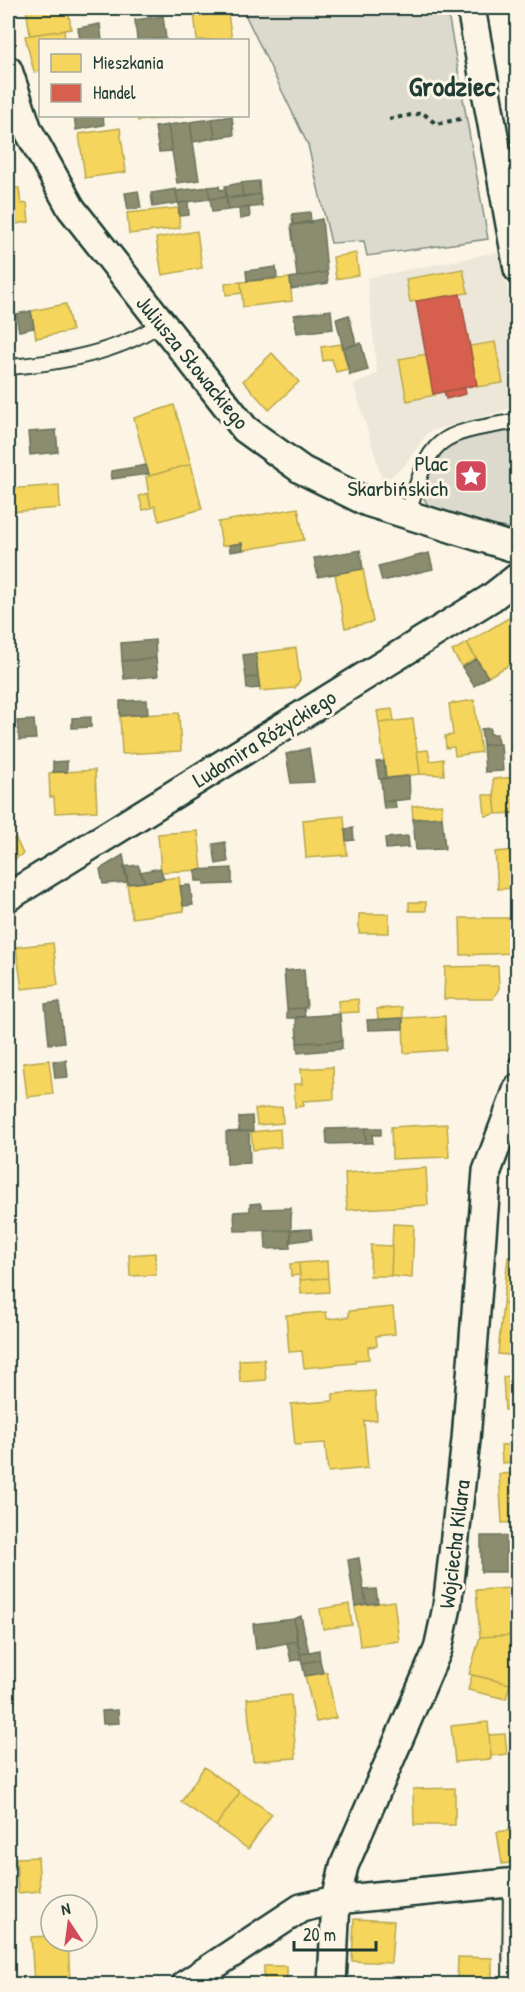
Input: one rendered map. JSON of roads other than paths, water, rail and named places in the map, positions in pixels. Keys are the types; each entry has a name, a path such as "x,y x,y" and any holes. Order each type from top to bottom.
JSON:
{"street":[{"path":"471,8 518,269"},
{"name":"Juliusza Słowackiego","path":"12,59 28,130 71,208 245,429 316,477 367,502 518,549"},
{"name":"Ludomira Różyckiego","path":"8,897 491,598 518,577"},
{"name":"Wojciecha Kilara","path":"332,1984 336,1900 344,1866 438,1649 447,1606 466,1440 487,1171 512,1080"},
{"path":"186,1984 301,1908 336,1900 514,1883"}],"lane":[{"path":"8,368 34,365 115,347 138,339 162,323"},
{"path":"408,514 419,471 432,449 448,436 518,421"},
{"path":"510,1984 514,1883"}],"place":[{"name":"Plac Skarbińskich","path":"471,476"}],"district":[{"name":"Grodziec","path":"452,86"}]}
